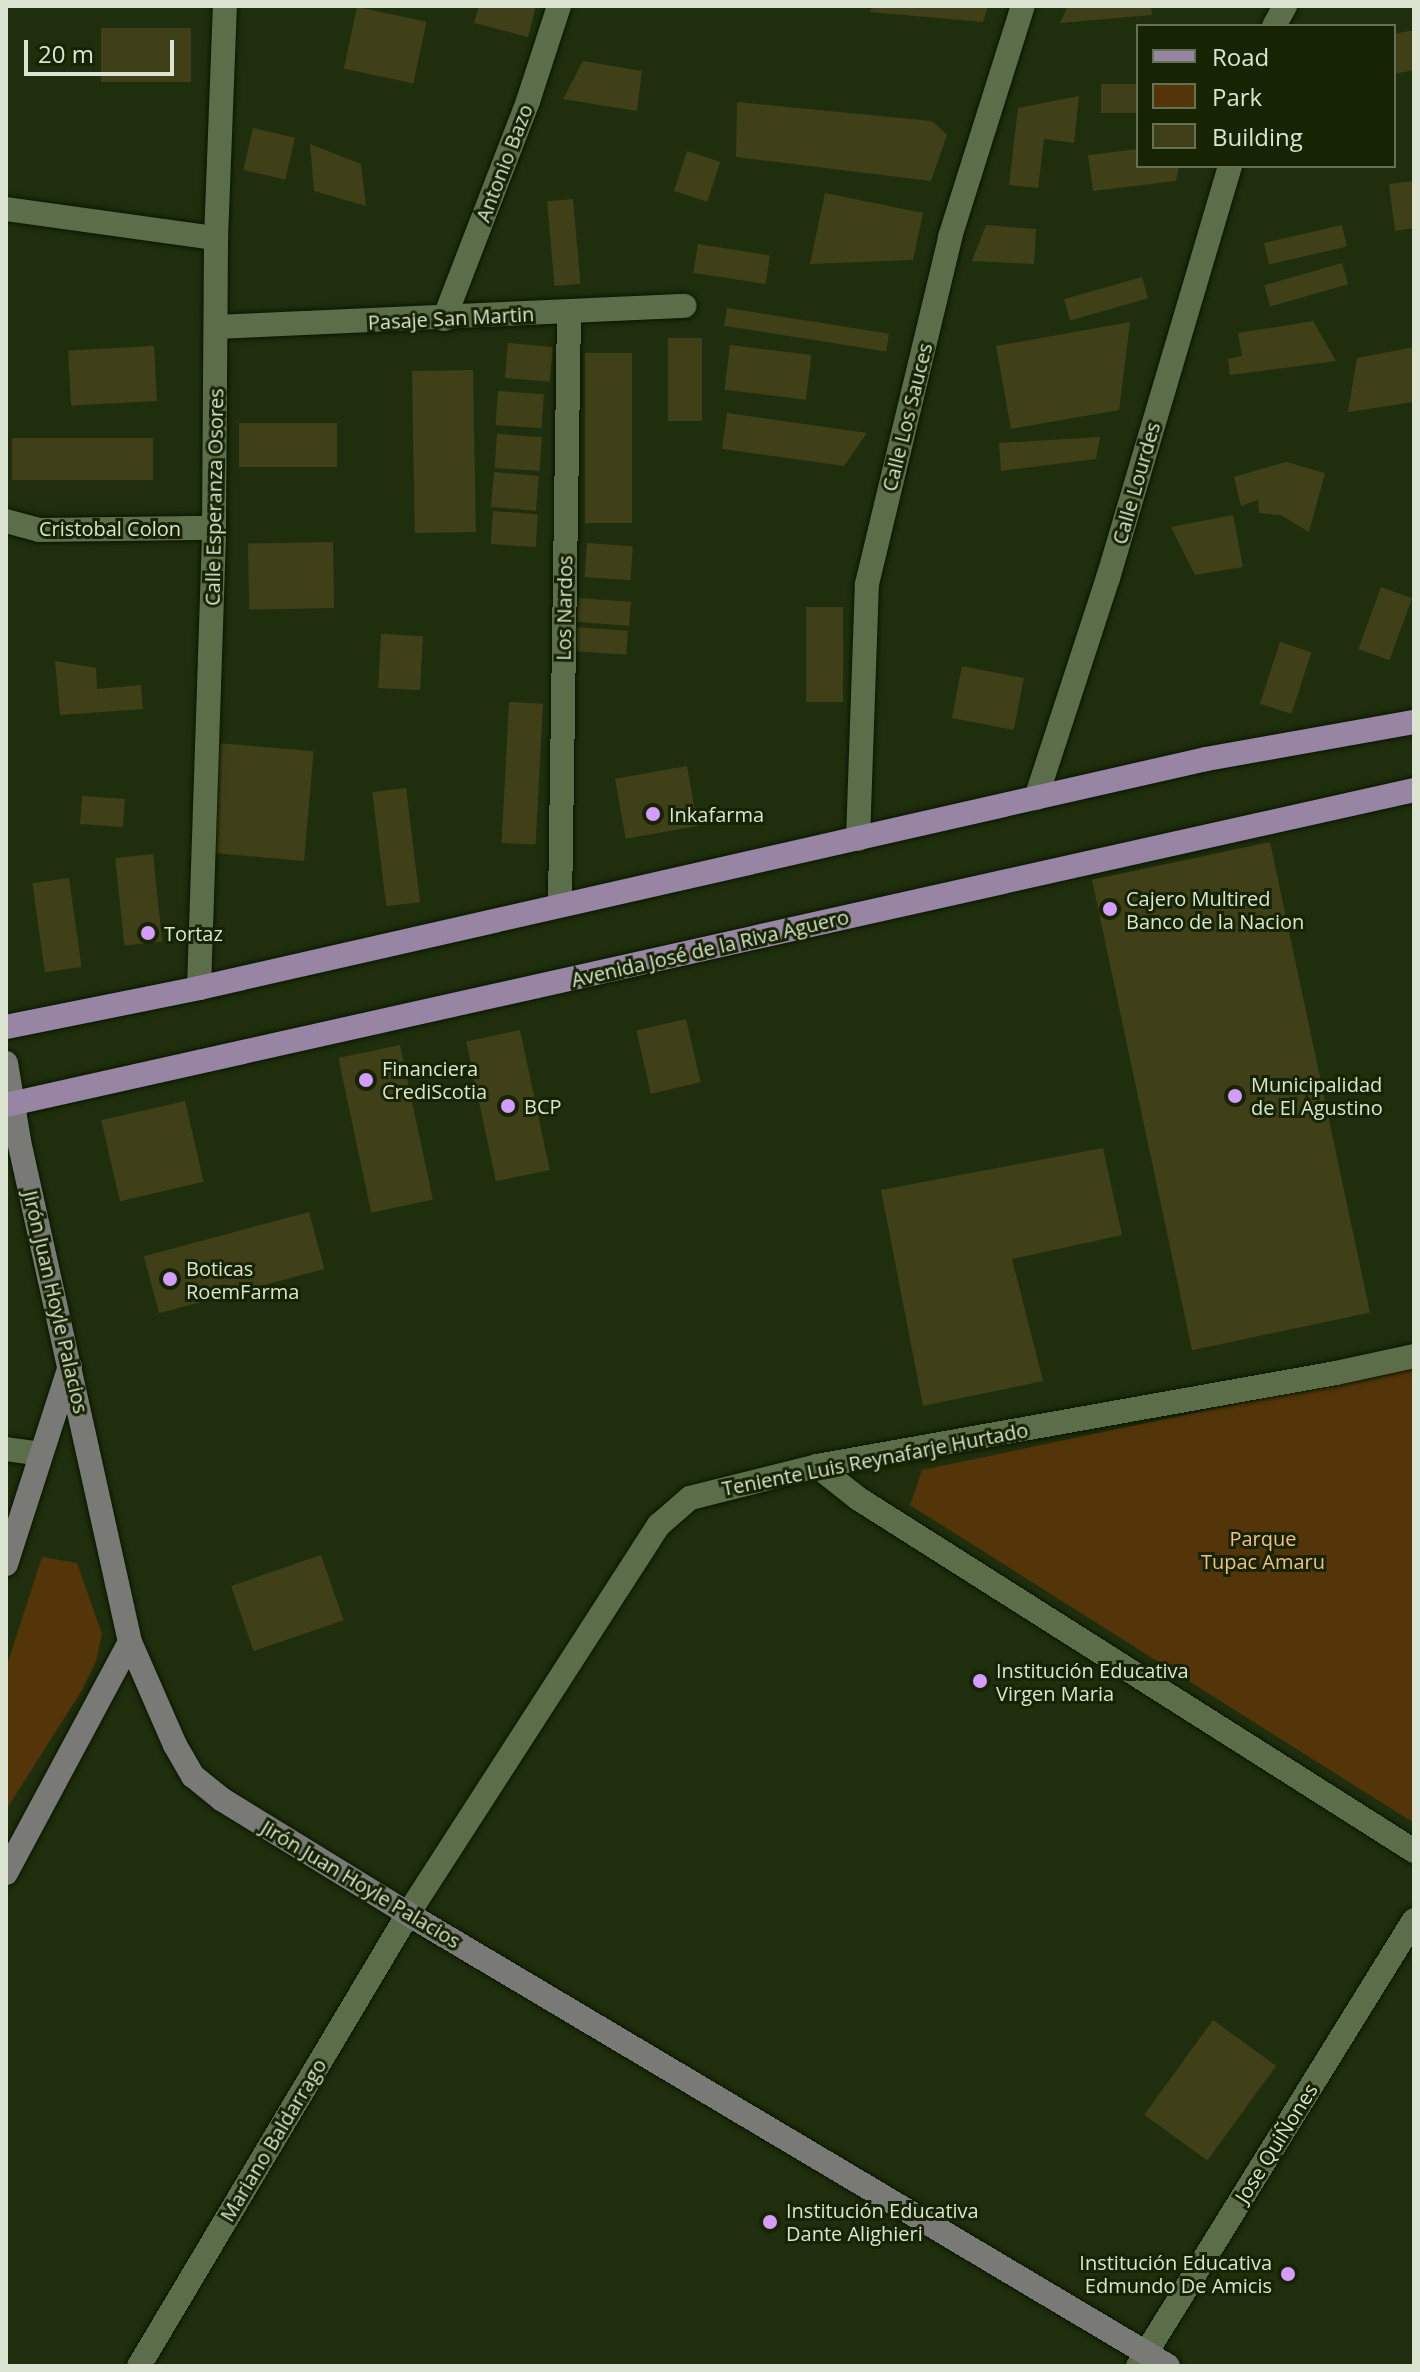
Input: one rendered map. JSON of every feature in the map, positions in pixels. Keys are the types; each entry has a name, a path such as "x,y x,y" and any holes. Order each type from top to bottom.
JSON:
{"main road":[{"path":"6,1027 199,988 1206,759 1414,722"},
{"name":"Avenida José de la Riva Aguero","path":"10,1104 1414,790"}],"street":[{"name":"Calle Esperanza Osores","path":"199,988 214,528 216,238 225,6"},
{"name":"Antonio Bazo","path":"444,319 528,101 559,6"},
{"name":"Calle Los Sauces","path":"858,839 867,584 950,237 1023,6"},
{"path":"1275,24 1285,6"},
{"name":"Calle Lourdes","path":"1036,798 1108,578 1229,168"},
{"path":"6,209 216,238"},
{"name":"Pasaje San Martin","path":"217,327 685,306"},
{"name":"Los Nardos","path":"560,905 569,312"},
{"name":"Cristobal Colon","path":"6,521 39,530 214,528"},
{"name":"Jirón Juan Hoyle Palacios","path":"6,1063 10,1104 130,1642 175,1745 193,1776 223,1800 408,1914 1143,2359 1168,2366"},
{"name":"Teniente Luis Reynafarje Hurtado","path":"408,1914 659,1525 690,1498 817,1466 1336,1373 1414,1356"},
{"path":"6,1564 70,1363"},
{"path":"6,1449 40,1454"},
{"path":"817,1466 859,1499 1414,1851"},
{"path":"6,1873 17,1838 130,1642"},
{"name":"Mariano Baldarrago","path":"139,2366 408,1914"},
{"name":"Jose QuiÑones","path":"1143,2359 1414,1920"}],"green space":[{"name":"Parque Tupac Amaru","path":"1414,1367 1414,1823 910,1505 922,1470"},
{"path":"42,1557 77,1563 102,1634 96,1661 82,1690 6,1810 6,1668"}],"building":[{"path":"479,6 536,6 528,37 474,23"},
{"path":"873,6 988,6 983,22 870,12"},
{"path":"1068,6 1151,6 1152,15 1060,23"},
{"path":"357,7 426,22 413,83 344,69"},
{"path":"101,28 191,28 191,82 101,82"},
{"path":"1414,30 1414,70 1396,74 1396,34"},
{"path":"583,61 642,71 637,111 563,99"},
{"path":"1101,84 1136,84 1136,113 1101,113"},
{"path":"1079,96 1074,143 1044,139 1038,188 1009,185 1018,108"},
{"path":"737,102 932,121 947,135 931,181 736,157"},
{"path":"253,128 295,138 285,180 243,170"},
{"path":"310,144 361,164 366,206 314,191"},
{"path":"1136,149 1136,168 1179,168 1176,181 1093,191 1088,155"},
{"path":"687,151 720,162 707,202 674,191"},
{"path":"1414,181 1414,228 1395,231 1389,184"},
{"path":"825,193 923,213 913,260 810,264"},
{"path":"573,199 580,284 555,286 547,201"},
{"path":"986,225 1036,229 1034,264 972,261"},
{"path":"1342,225 1347,246 1269,264 1264,243"},
{"path":"698,244 770,255 766,284 693,273"},
{"path":"1342,263 1348,284 1270,306 1264,285"},
{"path":"1142,277 1148,298 1070,320 1064,299"},
{"path":"727,308 889,334 886,351 724,326"},
{"path":"1313,321 1336,361 1230,375 1228,359 1242,356 1238,333"},
{"path":"1130,322 1119,410 1011,429 996,346"},
{"path":"668,338 702,338 702,421 668,421"},
{"path":"508,343 553,347 550,382 505,378"},
{"path":"730,345 811,355 806,400 725,390"},
{"path":"154,346 157,401 71,405 68,351"},
{"path":"1414,347 1414,402 1348,412 1357,358"},
{"path":"585,353 632,353 632,523 585,523"},
{"path":"473,370 476,532 415,533 412,371"},
{"path":"498,391 544,394 542,428 496,425"},
{"path":"727,413 867,433 844,466 722,449"},
{"path":"239,423 337,423 337,467 239,467"},
{"path":"497,434 542,437 540,471 495,468"},
{"path":"1100,437 1096,459 1001,471 999,443"},
{"path":"12,438 153,438 153,480 12,480"},
{"path":"1286,462 1325,473 1309,532 1281,515 1259,513 1258,500 1241,506 1234,477"},
{"path":"494,472 539,476 536,511 491,507"},
{"path":"493,511 538,514 536,547 491,544"},
{"path":"1233,515 1243,567 1195,575 1171,527"},
{"path":"333,542 334,608 249,609 248,543"},
{"path":"587,543 633,546 631,580 585,577"},
{"path":"1381,587 1412,598 1389,660 1358,649"},
{"path":"578,598 631,602 629,626 576,622"},
{"path":"806,607 843,607 843,702 806,702"},
{"path":"575,627 628,631 626,655 573,651"},
{"path":"381,634 423,636 420,690 378,688"},
{"path":"1280,642 1311,652 1291,714 1260,704"},
{"path":"55,661 96,668 97,689 141,685 143,709 60,715"},
{"path":"962,666 1024,678 1014,730 952,718"},
{"path":"509,702 543,704 536,845 502,843"},
{"path":"218,743 314,751 304,861 208,853"},
{"path":"687,766 698,826 626,839 615,779"},
{"path":"406,788 420,902 386,906 372,792"},
{"path":"82,796 125,799 123,827 80,824"},
{"name":"Municipalidad de El Agustino","path":"1270,842 1370,1312 1192,1350 1092,880"},
{"path":"153,854 162,942 124,945 115,858"},
{"path":"69,878 82,967 45,972 32,883"},
{"path":"686,1019 701,1082 651,1094 636,1030"},
{"name":"BCP","path":"520,1030 550,1170 496,1181 466,1041"},
{"path":"400,1045 433,1200 371,1213 338,1058"},
{"path":"185,1101 204,1182 120,1201 101,1120"},
{"path":"1103,1148 1122,1235 1012,1259 1043,1381 923,1406 881,1190"},
{"path":"309,1212 324,1269 159,1313 144,1256"},
{"path":"321,1555 343,1620 254,1651 231,1586"},
{"path":"1213,2020 1276,2066 1207,2161 1144,2115"}],"place":[{"name":"Inkafarma","path":"653,814"},
{"name":"Cajero Multired Banco de la Nacion","path":"1110,909"},
{"name":"Tortaz","path":"148,933"},
{"name":"Financiera CrediScotia","path":"366,1080"},
{"name":"Municipalidad de El Agustino","path":"1235,1096"},
{"name":"BCP","path":"508,1106"},
{"name":"Boticas RoemFarma","path":"170,1279"},
{"name":"Institución Educativa Virgen Maria","path":"980,1681"},
{"name":"Institución Educativa Dante Alighieri","path":"770,2222"},
{"name":"Institución Educativa Edmundo De Amicis","path":"1288,2274"}]}
